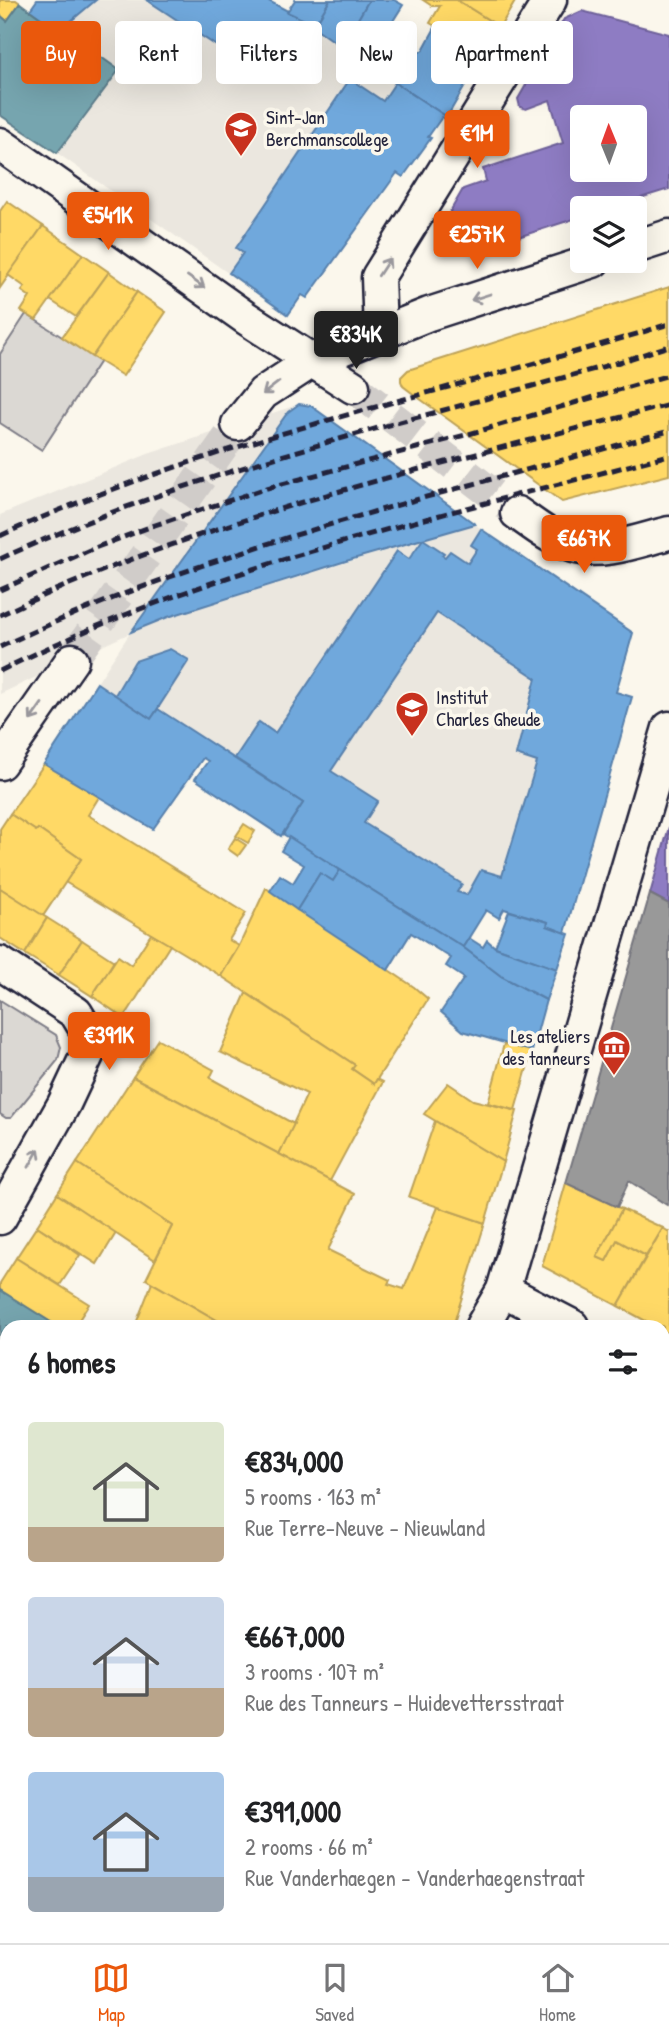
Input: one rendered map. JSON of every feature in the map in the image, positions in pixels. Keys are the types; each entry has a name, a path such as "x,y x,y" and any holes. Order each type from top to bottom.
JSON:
{"street":[{"path":"380,333 378,277 550,0"},
{"path":"0,144 246,318 353,387"},
{"path":"647,243 669,236"},
{"path":"238,424 263,393 312,361 429,314 570,268"},
{"path":"517,513 549,535 571,546 586,549 669,533"},
{"path":"0,763 72,660"},
{"path":"486,1320 503,1290 669,728"},
{"path":"0,962 76,1013 84,1023 90,1044 84,1064 64,1104 0,1217"},
{"path":"503,1290 560,1320"}],"shaded area":[{"name":"Sint-Jan Berchmanscollege","path":"37,0 267,0 306,21 216,21 216,84 322,84 322,32 336,43 336,84 398,84 447,117 442,117 429,137 431,138 403,177 396,173 307,298 302,295 288,315 57,153 115,75 115,84 202,84 202,21 115,21 115,67 101,57 101,21 45,21 30,10"},
{"path":"26,314 100,361 42,450 0,423 0,354"},
{"name":"Institut Charles Gheude","path":"297,405 288,412 168,617 475,524 616,692 632,697 565,933 547,922 504,910 499,918 486,910 463,947 283,834 303,803 159,709 151,719 97,683 130,633 0,694 0,515 148,454"},
{"path":"0,1000 56,1035 61,1047 58,1060 11,1118 0,1114"}],"building: Homes":[{"path":"0,0 16,0 20,3 7,21 0,15"},
{"path":"423,0 457,0 490,21 431,21 440,6 432,6"},
{"path":"457,0 516,0 504,21 490,21"},
{"path":"7,201 43,226 0,288 0,211"},
{"path":"43,226 83,254 36,320 21,311 30,297 22,291 25,287 8,275"},
{"path":"83,254 109,272 76,317 50,300"},
{"path":"109,272 137,292 92,357 62,337"},
{"path":"669,287 669,475 562,502 416,396 403,386 401,381 401,377 408,370"},
{"path":"137,292 166,312 123,376 92,357"},
{"path":"44,764 99,797 88,815 246,913 229,940 239,946 221,976 65,882 81,859 38,829 36,831 10,814"},
{"path":"10,814 36,831 38,829 81,859 43,916 0,888 0,829"},
{"path":"244,824 255,831 248,843 236,836"},
{"path":"235,838 246,845 238,856 228,849"},
{"path":"0,888 47,918 25,954 0,938"},
{"path":"266,888 428,999 374,1084 352,1069 355,1065 221,976 239,946"},
{"path":"47,918 82,940 59,975 25,954"},
{"path":"151,934 170,945 124,1018 92,996 118,956 131,965"},
{"path":"82,940 114,961 92,996 59,975"},
{"path":"246,993 355,1065 352,1069 374,1084 377,1079 383,1082 330,1181 279,1154 307,1094 220,1052"},
{"path":"158,1039 214,1070 210,1078 294,1124 279,1154 133,1077"},
{"path":"504,1044 532,1051 515,1110 488,1103"},
{"path":"133,1077 355,1194 328,1250 390,1280 388,1284 404,1289 438,1207 485,1223 455,1320 217,1320 146,1279 172,1226 77,1163"},
{"path":"448,1083 473,1100 517,1111 503,1162 424,1114"},
{"path":"435,1121 503,1162 485,1223 409,1197"},
{"path":"77,1163 172,1226 155,1260 57,1194"},
{"path":"566,1183 622,1209 597,1257 606,1261 617,1240 646,1256 618,1306 542,1266"},
{"path":"57,1194 116,1233 97,1264 37,1226"},
{"path":"622,1209 663,1228 646,1256 617,1240 606,1261 597,1257"},
{"path":"37,1226 80,1255 60,1285 16,1258"},
{"path":"663,1228 669,1232 669,1320 644,1320 618,1306"},
{"path":"16,1258 89,1304 79,1320 48,1320 0,1290 0,1283"},
{"path":"152,1283 217,1320 137,1320"}],"building: Offices":[{"path":"582,11 669,34 669,189 647,196 570,196 570,220 475,251 472,240 444,232 443,224 463,189 486,181 483,169 563,143 550,100 526,109 520,107 518,99 527,84 573,84 573,21 563,21"},
{"path":"669,827 669,904 650,894"}],"building: Schools":[{"path":"37,0 96,0 71,21 45,21 30,10"},
{"path":"147,0 267,0 305,20 216,21 216,46 202,36 202,21 179,21"},
{"path":"295,0 330,0 318,21 306,21 287,12"},
{"path":"330,0 369,0 357,21 336,21 336,43 322,33 322,21 318,21"},
{"path":"369,0 394,0 403,5 393,21 357,21"},
{"path":"431,35 431,84 466,84 447,117 398,84 417,84 417,53 423,50"},
{"path":"347,84 358,84 383,101 397,84 447,117 442,117 428,137 431,138 403,177 397,173 307,298 302,295 288,315 229,273 243,253 236,248"},
{"path":"299,404 311,406 475,524 346,561 168,617 131,632 288,412"},
{"path":"481,529 633,633 616,692 632,697 565,933 547,926 548,922 504,909 499,918 486,910 463,947 283,834 303,803 235,758 259,722 275,733 397,551 409,559 423,539 444,553 442,555 445,557 450,551 468,563 477,549 471,545","holes":["437,613 536,678 516,755 537,762 502,876 481,870 467,895 457,892 462,884 364,823 378,801 331,771"]},
{"path":"170,649 189,660 151,719 115,695 135,661"},
{"path":"97,683 151,719 158,709 303,803 281,836 195,779 208,761 203,758 153,829 44,764"},
{"path":"289,837 340,870 333,881 320,873 297,910 270,891 280,875 293,883 304,865 281,851"},
{"path":"340,870 463,947 501,976 546,1000 532,1051 463,1031 441,1012 464,978 446,966 451,958 411,933 388,970 297,910 320,873 333,881"},
{"path":"509,911 548,922 547,926 569,934 557,969 495,947"},
{"path":"469,938 483,947 487,940 495,947 557,969 546,1000 501,976 463,947"}],"building: Public":[{"path":"20,3 45,21 21,21 21,84 101,84 101,57 115,67 115,75 57,153 0,115 0,15 7,21"},
{"path":"0,1290 48,1320 0,1320"}],"building: Industry":[{"path":"650,894 669,904 669,1201 667,1205 629,1181 617,1207 566,1183"}],"tunnel":[{"path":"353,387 517,513"},
{"path":"72,660 238,424"}],"railway":[{"path":"0,536 163,471 246,444 669,324"},
{"path":"0,559 73,527 226,473 669,346"},
{"path":"0,590 92,549 267,488 469,434 669,375"},
{"path":"0,615 162,548 245,520 329,494 669,405"},
{"path":"0,647 81,611 246,551 414,500 669,431"},
{"path":"0,671 161,601 244,572 414,522 669,455"}],"place":[{"name":"Sint-Jan Berchmanscollege","path":"241,158"},
{"name":"Institut Charles Gheude","path":"412,738"},
{"name":"Les ateliers des tanneurs","path":"614,1077"}]}
